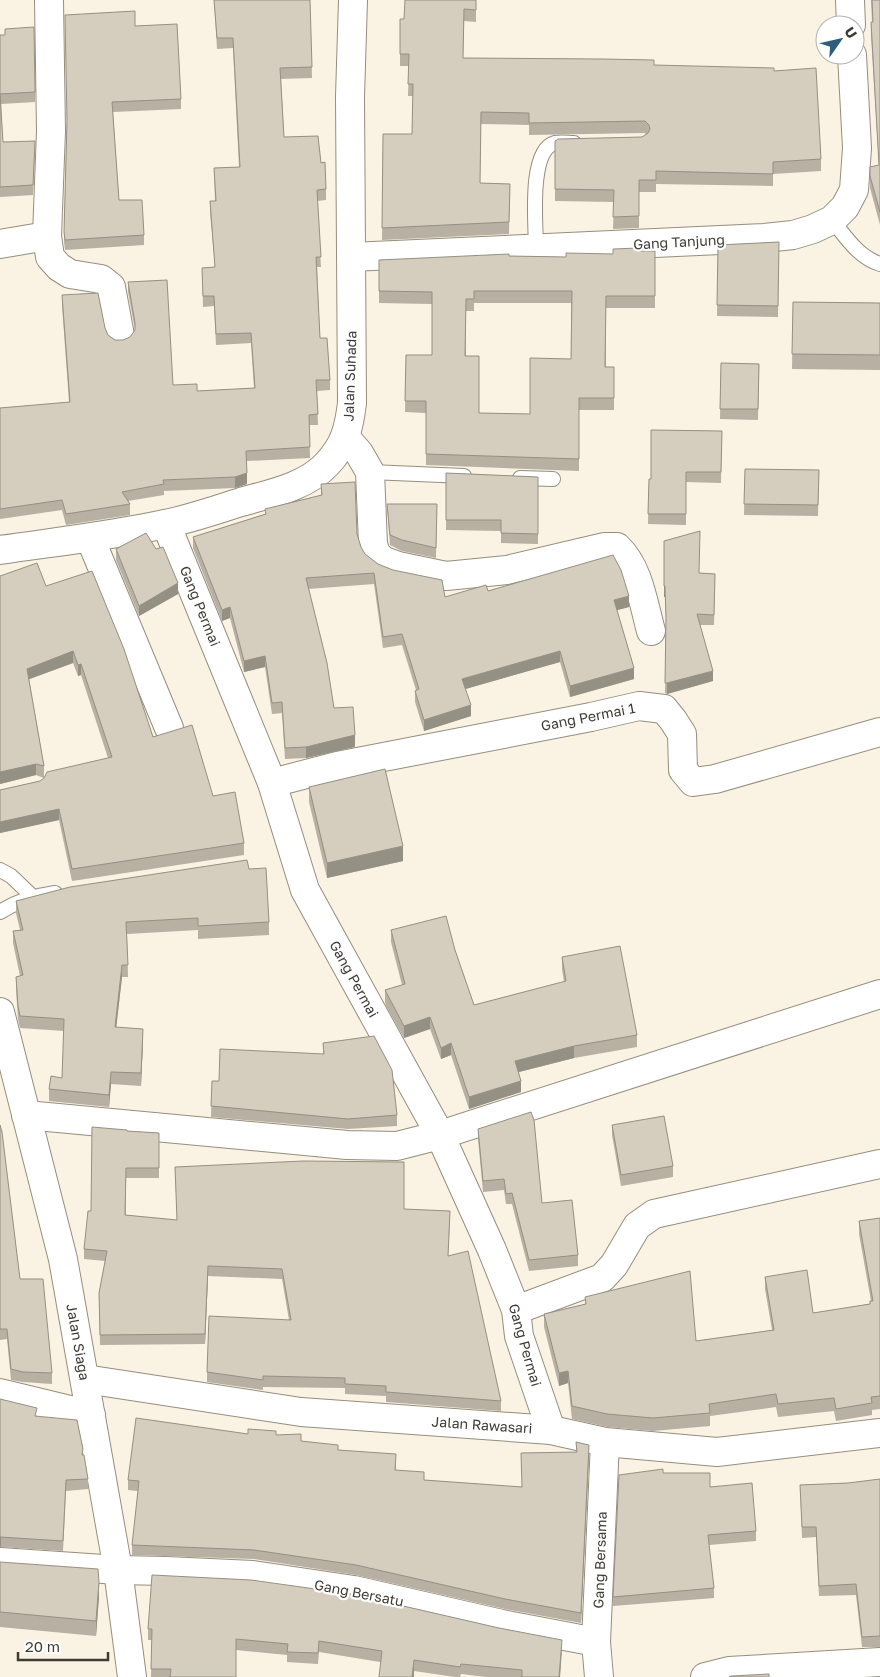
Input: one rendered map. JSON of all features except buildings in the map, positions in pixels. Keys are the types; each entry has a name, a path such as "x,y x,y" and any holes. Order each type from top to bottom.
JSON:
{"street":[{"path":"49,0 51,131 47,236 50,257 59,267 70,274 101,279 111,287 120,336"},
{"name":"Jalan Suhada","path":"0,550 90,538 166,524 295,485 326,465 346,438 352,403 350,97 353,0"},
{"path":"850,0 851,15"},
{"name":"Gang Tanjung","path":"351,257 764,238 793,235 806,231 832,220 845,206 854,190 857,148 853,65"},
{"path":"0,244 47,236"},
{"path":"346,438 359,453 370,472 373,544 376,554 384,561 398,566 446,576 507,570 604,547 618,547 627,556 634,570 651,631"},
{"name":"Gang Permai","path":"166,524 272,783 305,890 440,1135 492,1250 516,1310 520,1336 551,1430"},
{"path":"90,538 169,728"},
{"name":"Gang Permai 1","path":"272,783 337,766 639,706 664,709 674,720 682,734 683,770 693,782 715,780 880,732"},
{"path":"26,1115 347,1144 397,1146 440,1135 880,994"},
{"name":"Jalan Siaga","path":"0,1012 5,1051 26,1115 63,1260 118,1570 132,1677"},
{"path":"516,1310 602,1278 614,1265 637,1226 654,1214 880,1164"},
{"name":"Jalan Rawasari","path":"84,1379 301,1412 551,1430 605,1442 717,1452 880,1433"},
{"path":"0,1393 91,1415"},
{"name":"Gang Bersama","path":"599,1677 596,1642 605,1442"},
{"name":"Gang Bersatu","path":"0,1562 118,1570 253,1575 354,1590 502,1624 596,1642"},
{"path":"705,1677 729,1671 880,1662"}],"lane":[{"path":"536,248 536,174 540,159 544,151 554,143 583,142"},
{"path":"832,220 858,252 873,262 880,264"},
{"path":"370,472 476,476"},
{"path":"505,477 553,479"},
{"path":"0,870 11,876 32,896"},
{"path":"0,912 32,896 71,890"}]}
